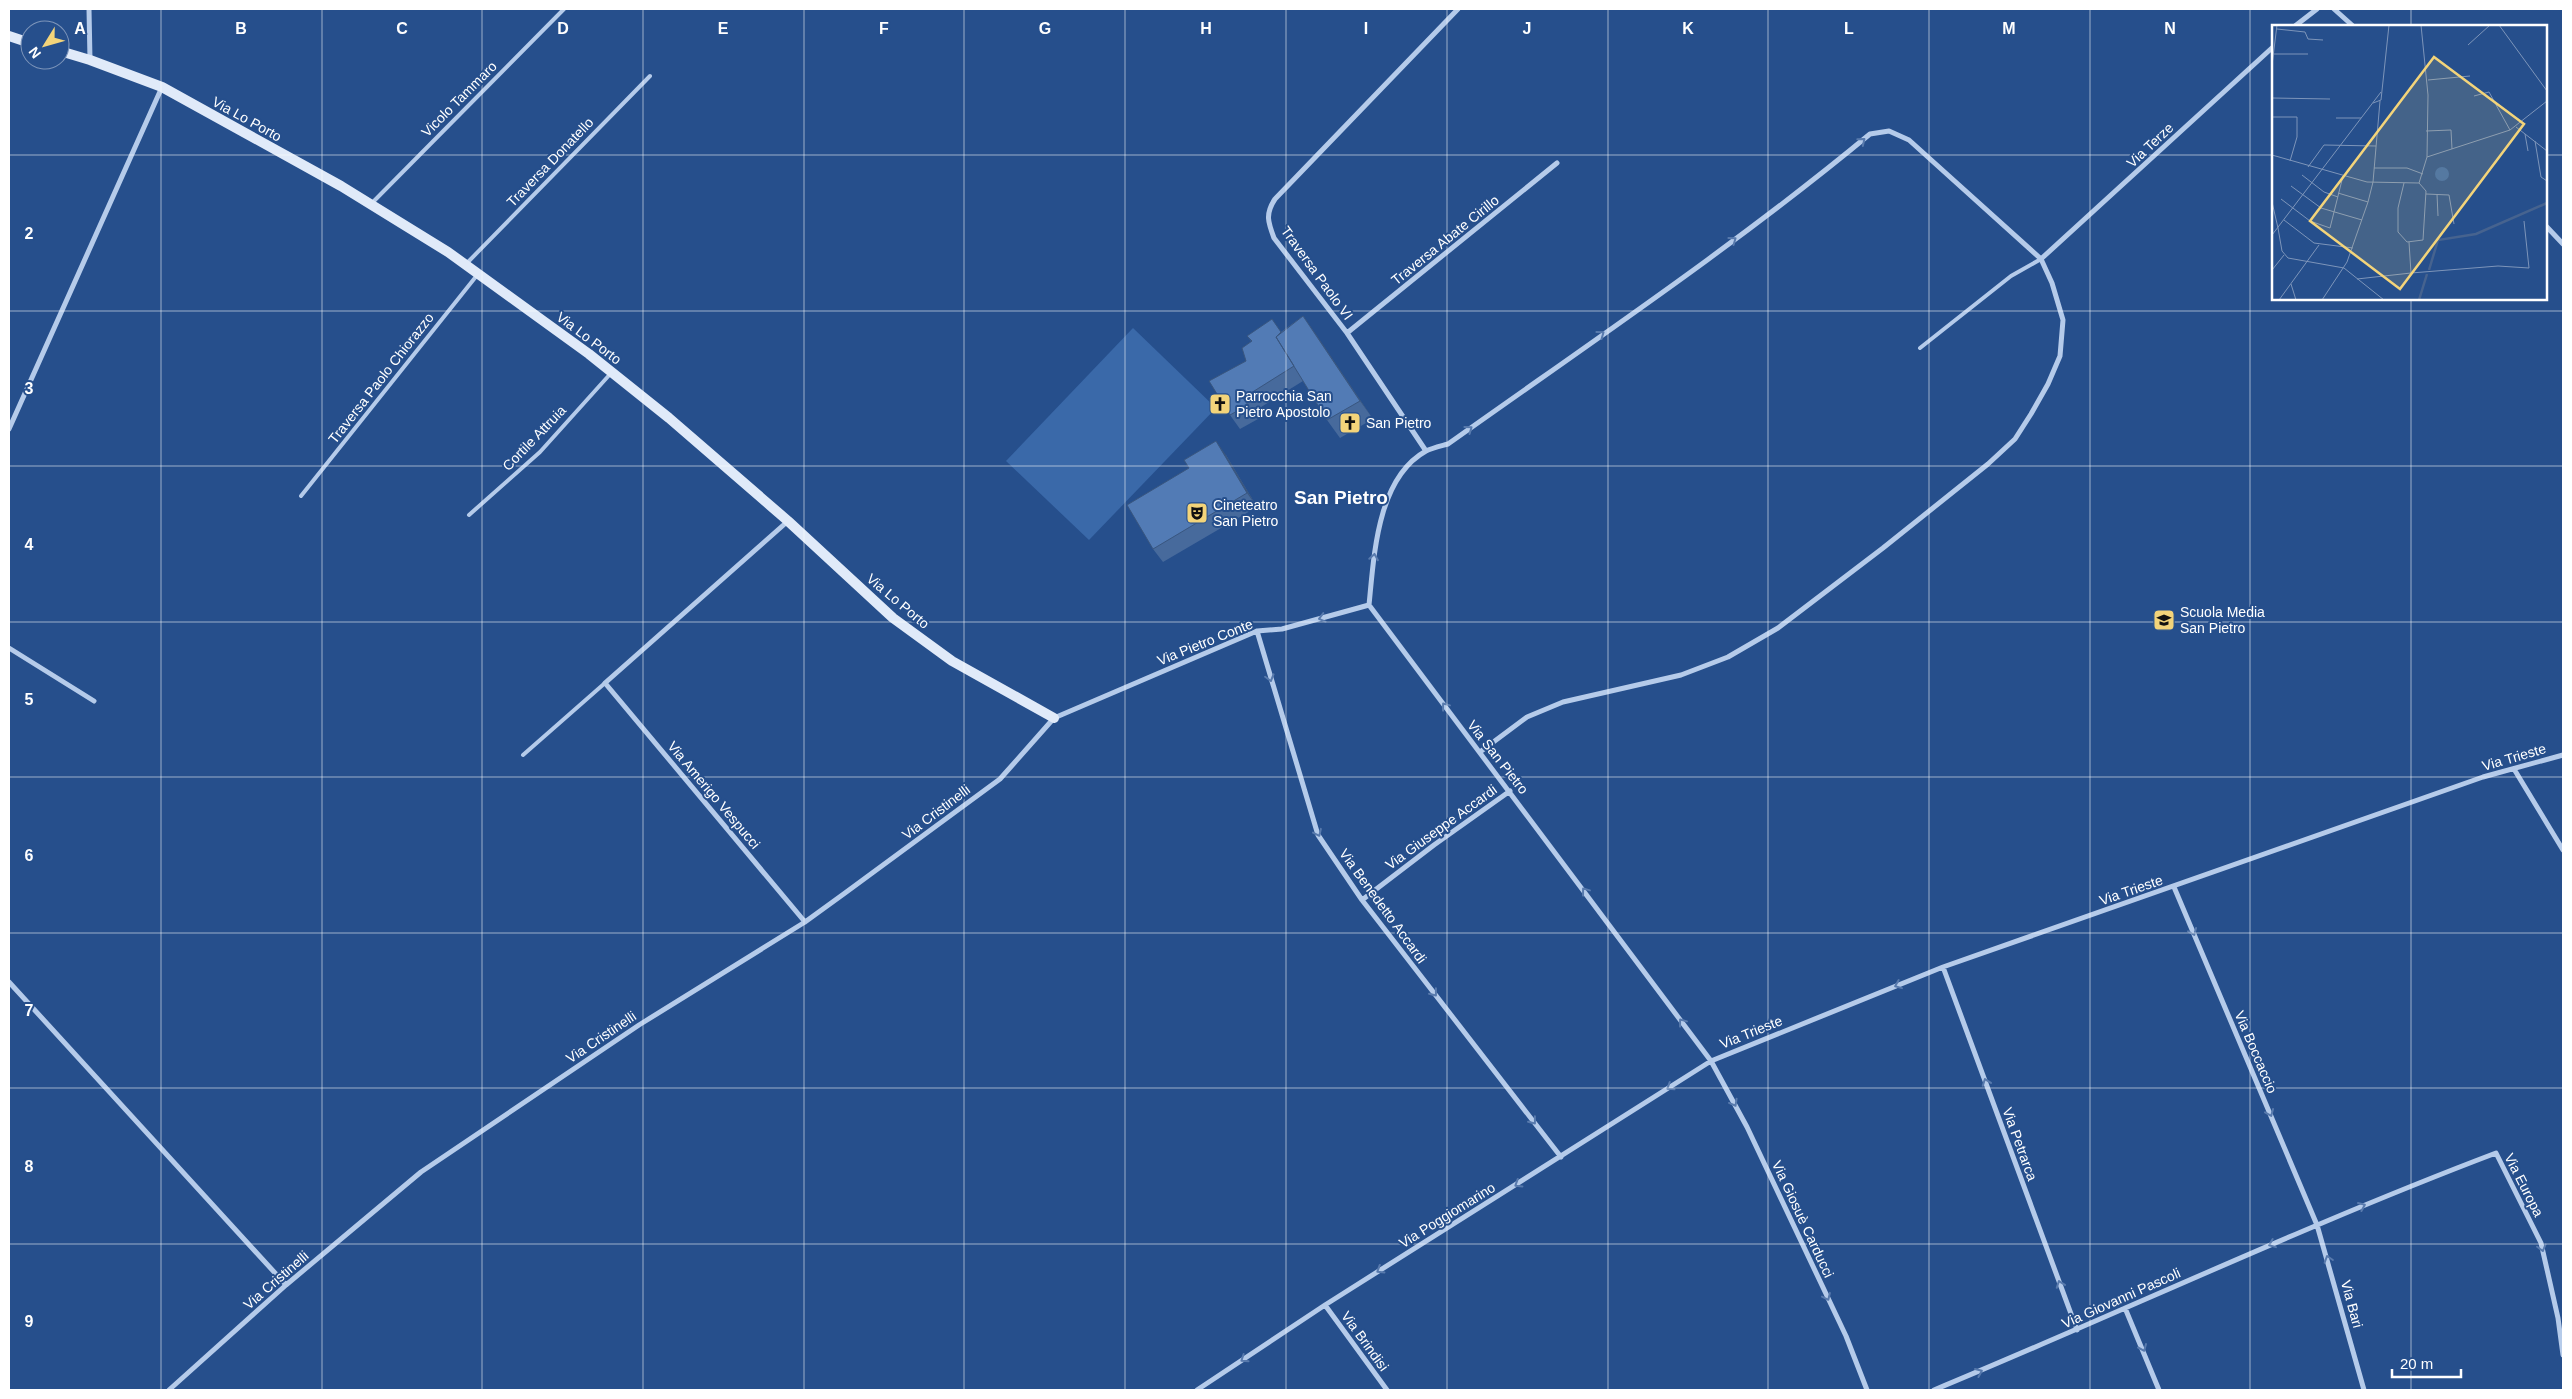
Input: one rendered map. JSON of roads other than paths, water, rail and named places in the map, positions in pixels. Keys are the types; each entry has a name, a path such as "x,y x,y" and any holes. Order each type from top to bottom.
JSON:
{"street":[{"path":"89,9 90,60"},
{"name":"Traversa Paolo VI","path":"1426,452 1347,333 1274,238 1267,220 1269,208 1458,9"},
{"path":"2297,25 2317,9"},
{"path":"2334,9 2352,25"},
{"name":"Via Terze","path":"2041,259 2272,48"},
{"name":"Via Lo Porto","path":"70,54 162,87 370,204 465,265 612,372 669,418 788,521 893,618 952,661 1054,718"},
{"path":"9,429 162,87"},
{"path":"1369,605 1374,559 1384,504 1405,468 1426,452 1448,444 1730,242 1870,134 1889,131 1909,140 2041,259 2052,283 2063,320 2060,356 2032,414 2015,439 1988,464 1883,548 1778,628 1736,652 1682,675 1563,702 1527,717 1480,752"},
{"name":"Traversa Abate Cirillo","path":"1347,333 1557,163"},
{"path":"2547,227 2563,244"},
{"path":"605,683 788,521"},
{"name":"Via San Pietro","path":"1369,605 1510,791 1710,1061"},
{"name":"Via Pietro Conte","path":"1054,718 1257,631 1282,629 1369,605"},
{"name":"Via Benedetto Accardi","path":"1257,631 1318,835 1362,900 1561,1157"},
{"path":"9,648 94,701"},
{"name":"Via Amerigo Vespucci","path":"605,683 805,922"},
{"name":"Via Cristinelli","path":"169,1390 286,1285 421,1172 639,1025 805,922 1000,778 1054,718"},
{"name":"Via Trieste","path":"1710,1061 1943,967 2483,777 2563,754"},
{"path":"2514,769 2563,850"},
{"name":"Via Giuseppe Accardi","path":"1362,900 1434,845 1510,791"},
{"name":"Via Boccaccio","path":"2174,887 2317,1225"},
{"name":"Via Petrarca","path":"1943,967 2076,1330"},
{"path":"9,982 286,1285"},
{"name":"Via Poggiomarino","path":"1197,1390 1325,1305 1710,1061"},
{"name":"Via Giosuè Carducci","path":"1710,1061 1747,1127 1846,1336 1867,1390"},
{"name":"Via Europa","path":"2317,1225 2496,1153 2542,1243 2558,1318 2563,1355"},
{"name":"Via Giovanni Pascoli","path":"1934,1390 2317,1225"},
{"name":"Via Bari","path":"2317,1225 2364,1390"},
{"name":"Via Brindisi","path":"1325,1305 1387,1390"},
{"path":"2125,1308 2159,1390"}],"lane":[{"name":"Vicolo Tammaro","path":"370,204 564,9"},
{"name":"Traversa Donatello","path":"465,265 650,76"},
{"path":"1920,348 2011,276 2041,259"},
{"name":"Traversa Paolo Chiorazzo","path":"301,496 478,274"},
{"name":"Cortile Attruia","path":"469,515 540,452 612,372"},
{"path":"524,755 605,683"}],"place":[{"name":"Parrocchia San Pietro Apostolo","path":"1220,404"},
{"name":"San Pietro","path":"1350,423"},
{"name":"Cineteatro San Pietro","path":"1197,513"},
{"name":"Scuola Media San Pietro","path":"2164,620"}],"district":[{"name":"San Pietro","path":"1341,497"}]}
